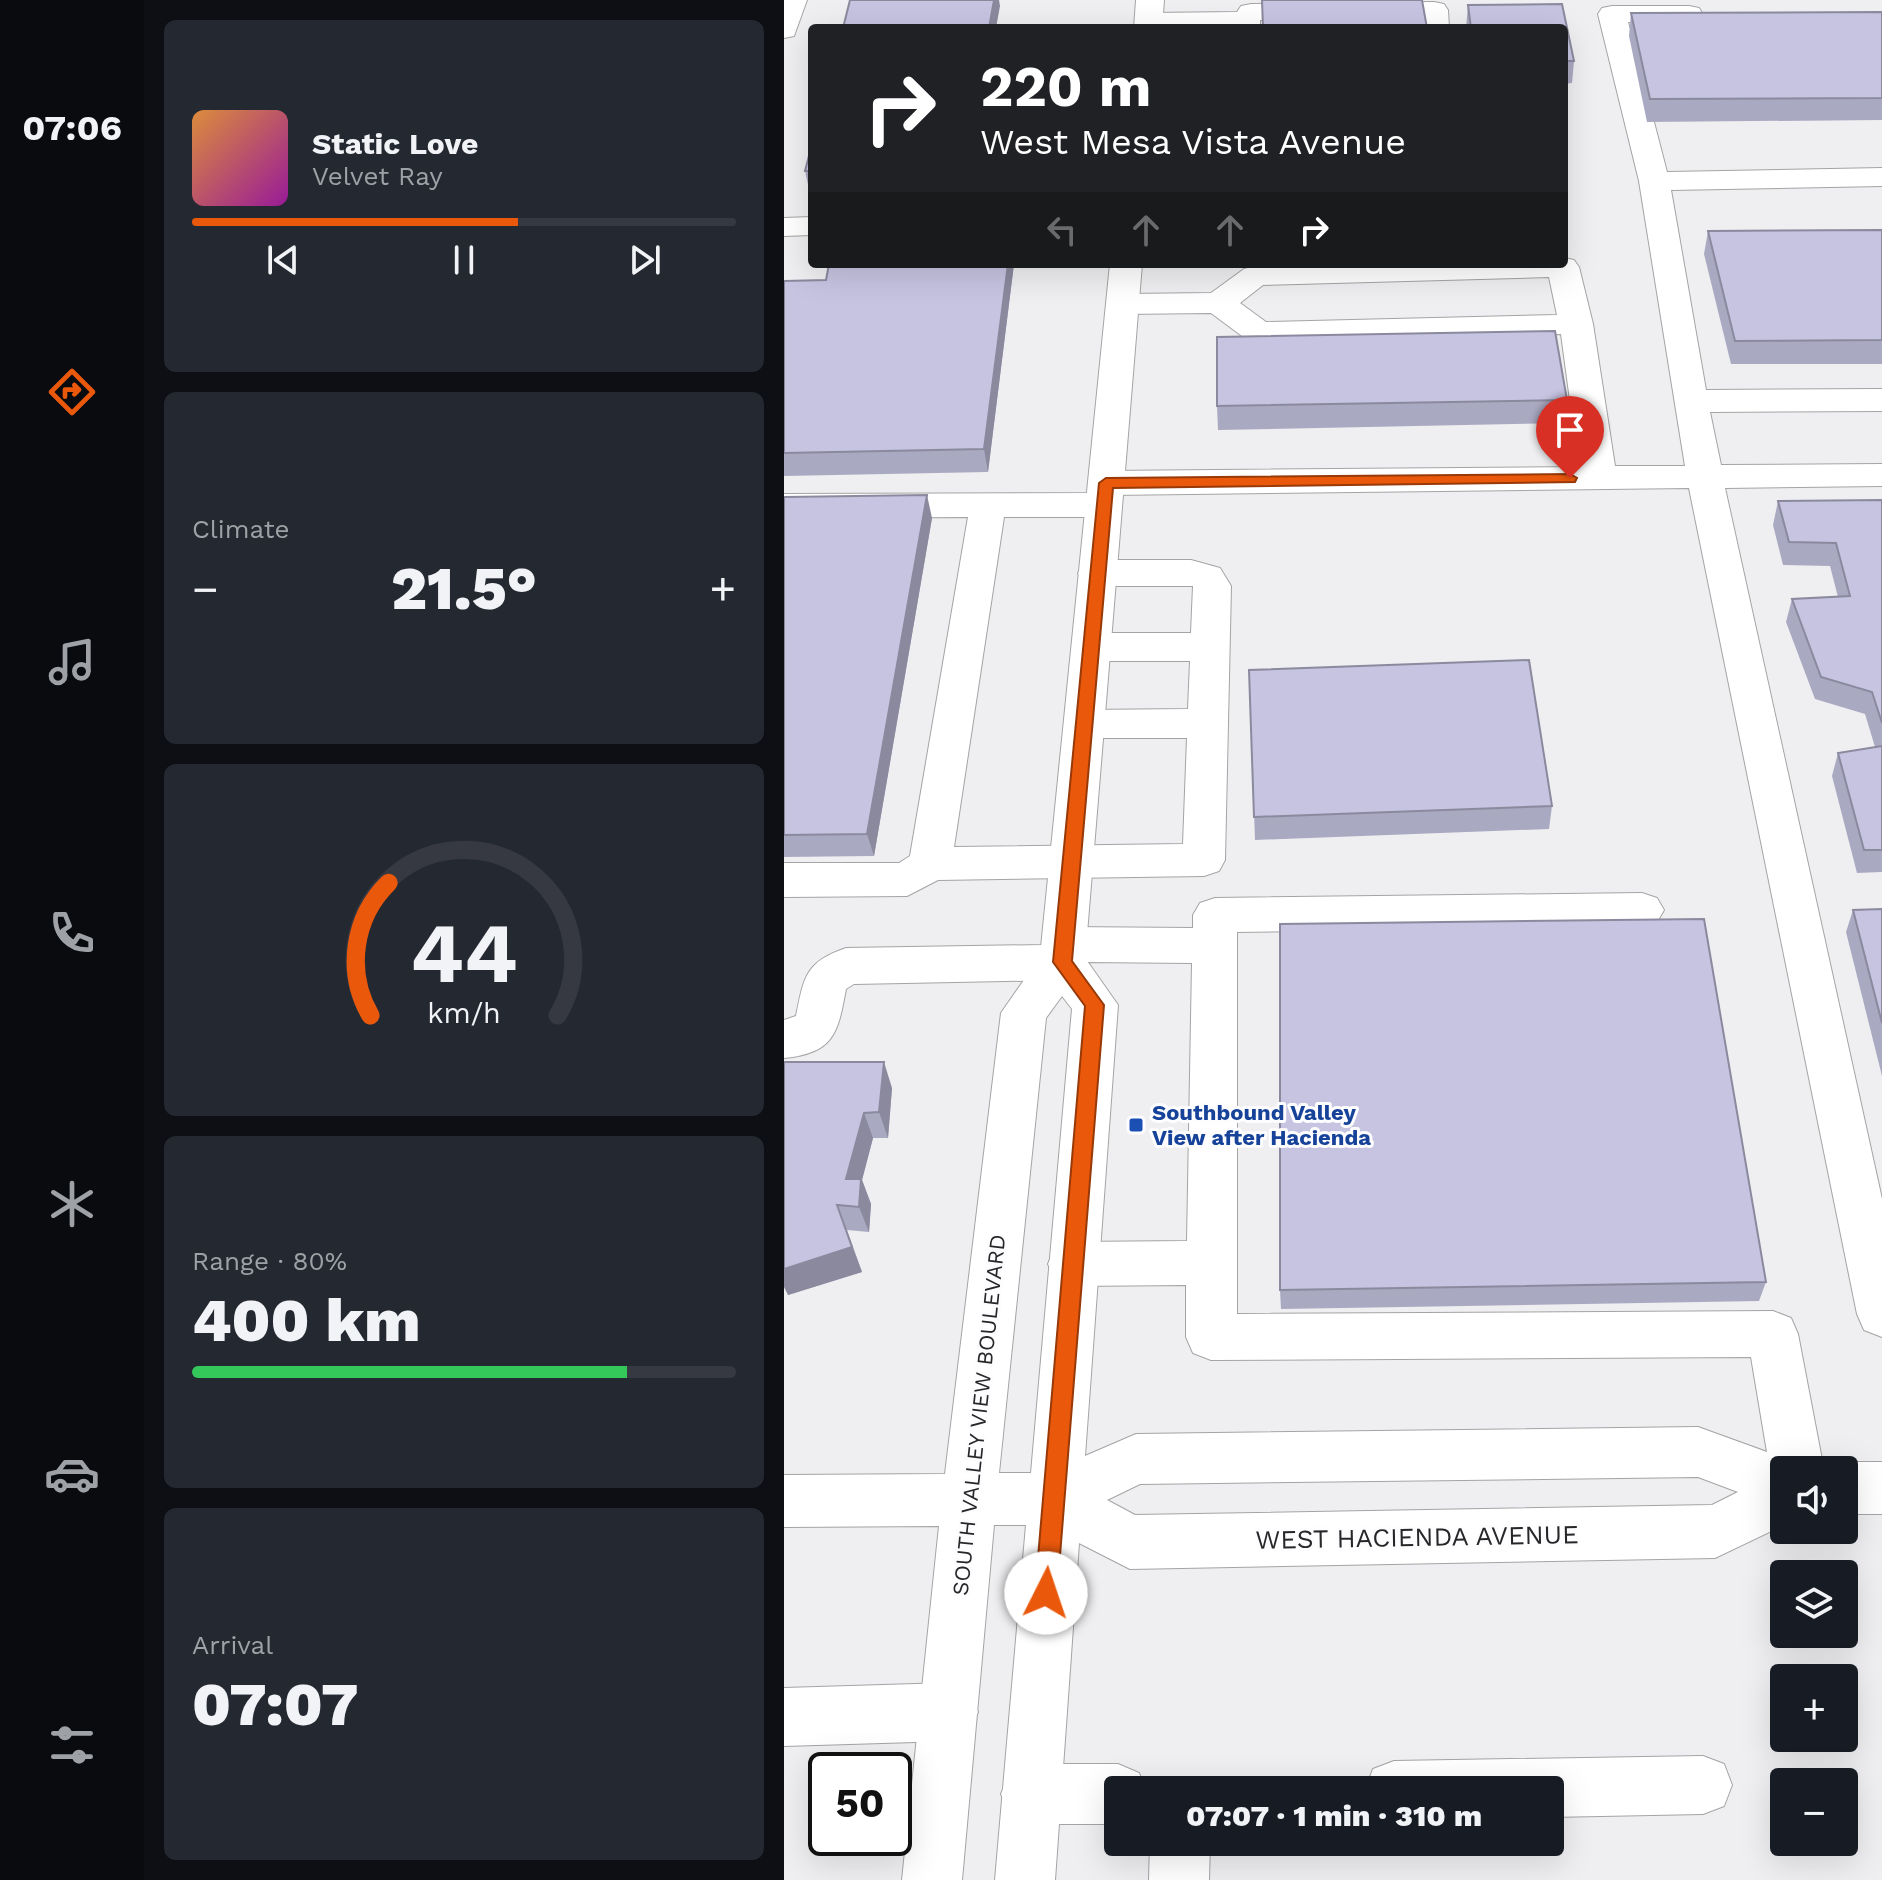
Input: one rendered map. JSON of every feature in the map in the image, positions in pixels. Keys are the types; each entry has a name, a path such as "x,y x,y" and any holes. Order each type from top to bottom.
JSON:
{"main road":[{"path":"784,30 793,0"},
{"path":"1149,16 1246,24 1251,12 1330,6 1434,10 1452,16"},
{"path":"1723,13 1610,7 1654,181 1705,477 1882,1314"},
{"path":"1654,181 1882,177"},
{"path":"784,227 808,226"},
{"path":"1025,1880 1053,1499 1095,1005 1063,953 1126,268"},
{"path":"1123,304 1219,303 1255,276 1529,268"},
{"path":"1563,268 1576,324 1599,478"},
{"path":"1219,303 1258,332 1576,324"},
{"path":"1691,401 1882,400"},
{"path":"784,506 988,506 1105,494 1599,478 1882,475"},
{"path":"930,864 988,506"},
{"path":"784,880 907,879 930,864 1204,860 1212,586 1207,577 1191,573 1097,573"},
{"path":"1091,647 1210,647"},
{"path":"1084,724 1208,723"},
{"path":"1642,910 1215,915 1211,1337 1773,1334 1795,1456"},
{"path":"784,1039 795,1038 816,1027 826,979 846,966 1215,946"},
{"name":"SOUTH VALLEY VIEW BOULEVARD","path":"932,1880 969,1501 1024,1013 1063,953"},
{"path":"1073,1264 1212,1263"},
{"path":"784,1501 1053,1499 1136,1459 1698,1452 1770,1478"},
{"path":"1858,1488 1882,1488"},
{"name":"WEST HACIENDA AVENUE","path":"1053,1499 1130,1542 1715,1531 1770,1504"},
{"path":"784,1717 949,1712"},
{"path":"1564,1787 1703,1785"},
{"path":"1031,1794 1104,1794"},
{"path":"1179,1880 1180,1856"}],"building":[{"path":"850,0 994,0 990,24 844,24"},
{"path":"1262,0 1422,0 1426,24 1263,24"},
{"path":"1562,4 1566,24 1470,24 1468,5"},
{"path":"1882,12 1882,98 1650,99 1631,13"},
{"path":"1568,32 1574,61 1568,61"},
{"path":"1882,230 1882,340 1735,341 1708,231"},
{"path":"828,268 1007,268 984,449 784,453 784,281 826,280"},
{"path":"1555,331 1567,400 1217,406 1217,337"},
{"path":"927,495 867,834 784,835 784,497"},
{"path":"1882,500 1882,723 1872,692 1821,677 1792,599 1850,596 1836,543 1789,542 1778,501"},
{"path":"1529,660 1552,806 1254,817 1249,670"},
{"path":"1882,746 1882,850 1864,850 1838,753"},
{"path":"1882,909 1882,1023 1853,910"},
{"path":"1704,919 1766,1282 1280,1290 1280,924"},
{"path":"784,1062 884,1062 879,1112 864,1113 846,1179 861,1179 859,1207 837,1205 852,1247 784,1269"}],"place":[{"name":"Southbound Valley View after Hacienda","path":"1136,1125"}],"route":[{"path":"1046,1593 1095,1005 1062,962 1106,483 1570,478"}]}
